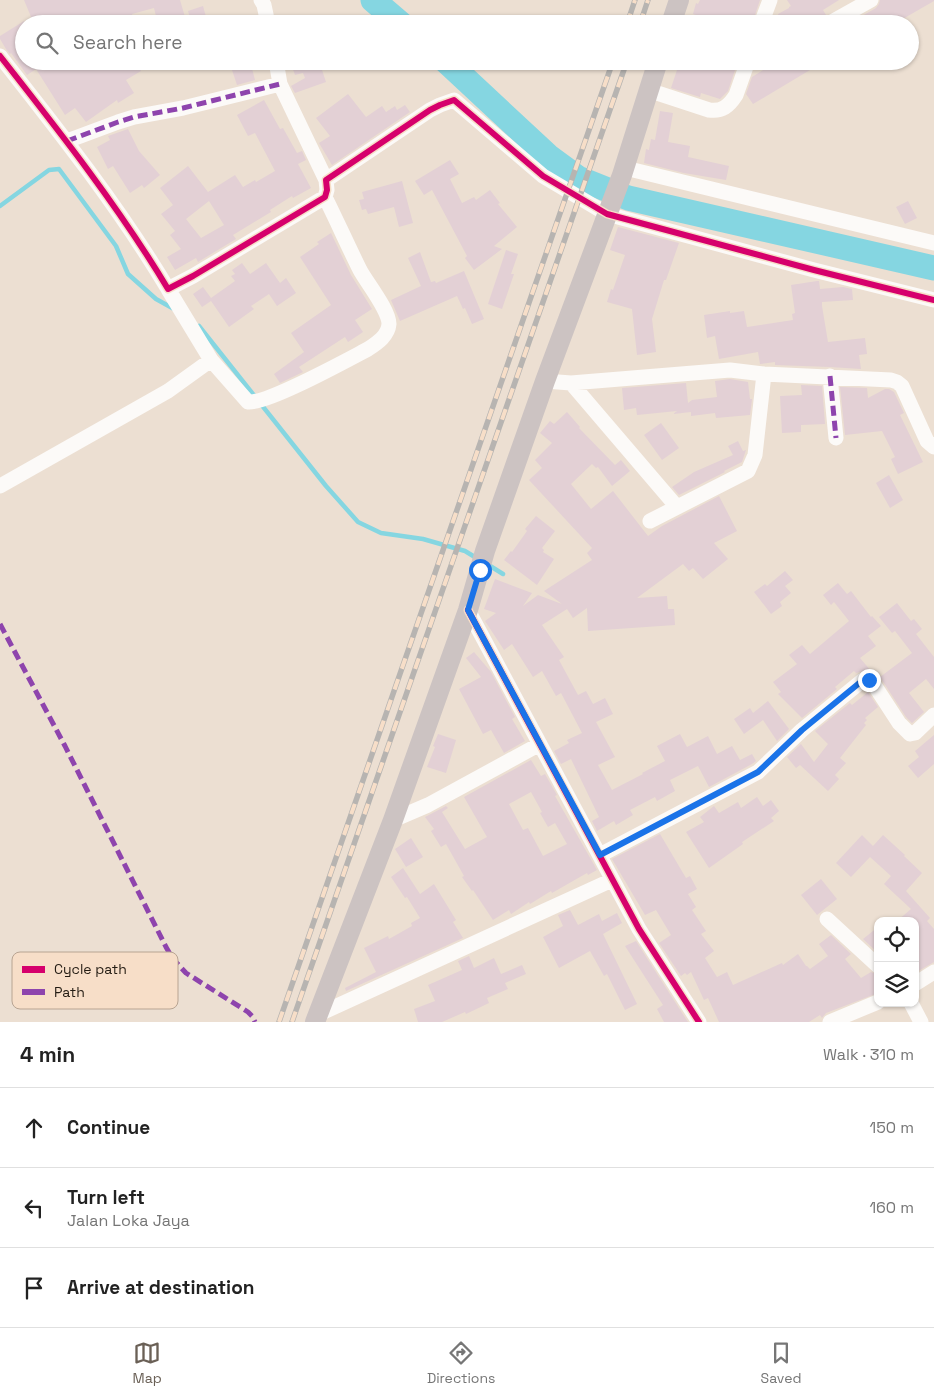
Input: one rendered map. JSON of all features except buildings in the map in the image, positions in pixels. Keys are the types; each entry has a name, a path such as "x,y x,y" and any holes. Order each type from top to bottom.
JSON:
{"main road":[{"path":"674,15 679,0"},
{"path":"316,1018 393,820 468,610 485,551 545,381 623,171 655,70"}],"street":[{"path":"261,0 266,15"},
{"path":"764,15 770,0"},
{"path":"844,15 871,0"},
{"path":"0,56 104,192 184,314 211,360 248,402 259,400 290,387 368,349 388,331 389,324 387,314 361,272 325,197 327,190 326,180 280,84 278,70"},
{"path":"648,90 709,110 722,110 736,95 745,70"},
{"path":"67,142 118,122 280,84"},
{"path":"326,180 430,110 454,100 543,176 609,210 814,270 934,300"},
{"path":"623,171 934,243"},
{"path":"168,289 325,197"},
{"path":"0,486 168,391 211,360"},
{"path":"545,381 571,383 730,370 764,374 891,380 898,382 902,386 927,441 934,447"},
{"path":"650,521 748,471 755,455 764,374"},
{"path":"830,376 836,438"},
{"path":"571,383 677,507"},
{"path":"468,610 639,929 699,1022"},
{"path":"600,855 758,772 802,730 863,680 869,680 873,683 898,723 910,734 915,733 934,715"},
{"path":"393,820 428,805 540,744"},
{"path":"316,1018 612,880"},
{"path":"827,919 874,962"},
{"path":"919,981 934,972"},
{"path":"830,1022 874,1004"},
{"path":"913,1007 921,1022"}],"waterway":[{"path":"373,0 390,15"},
{"path":"456,70 548,156 578,178 628,198 934,268"},
{"path":"0,206 49,170 59,169 116,246 128,274 156,299 174,309"},
{"path":"199,326 326,486 358,522 381,533 423,539 465,551 478,559"},
{"path":"487,564 503,574"}],"railway":[{"path":"630,15 635,0"},
{"path":"643,15 648,0"},
{"path":"279,1022 610,70"},
{"path":"292,1022 624,70"}],"marked path":[{"path":"67,141 134,117 183,108 280,84"},
{"path":"830,376 836,438"},
{"path":"0,624 65,746 169,952"},
{"path":"178,964 186,973 248,1012 255,1022"}],"cycle path":[{"path":"0,56 109,199 168,289 325,197 327,190 326,180 430,110 454,100 543,176 607,214 814,270 934,300"},
{"path":"468,610 639,929 699,1022"}],"route":[{"path":"480,570 468,610 600,855 758,772 802,730 863,680 869,680"}]}
